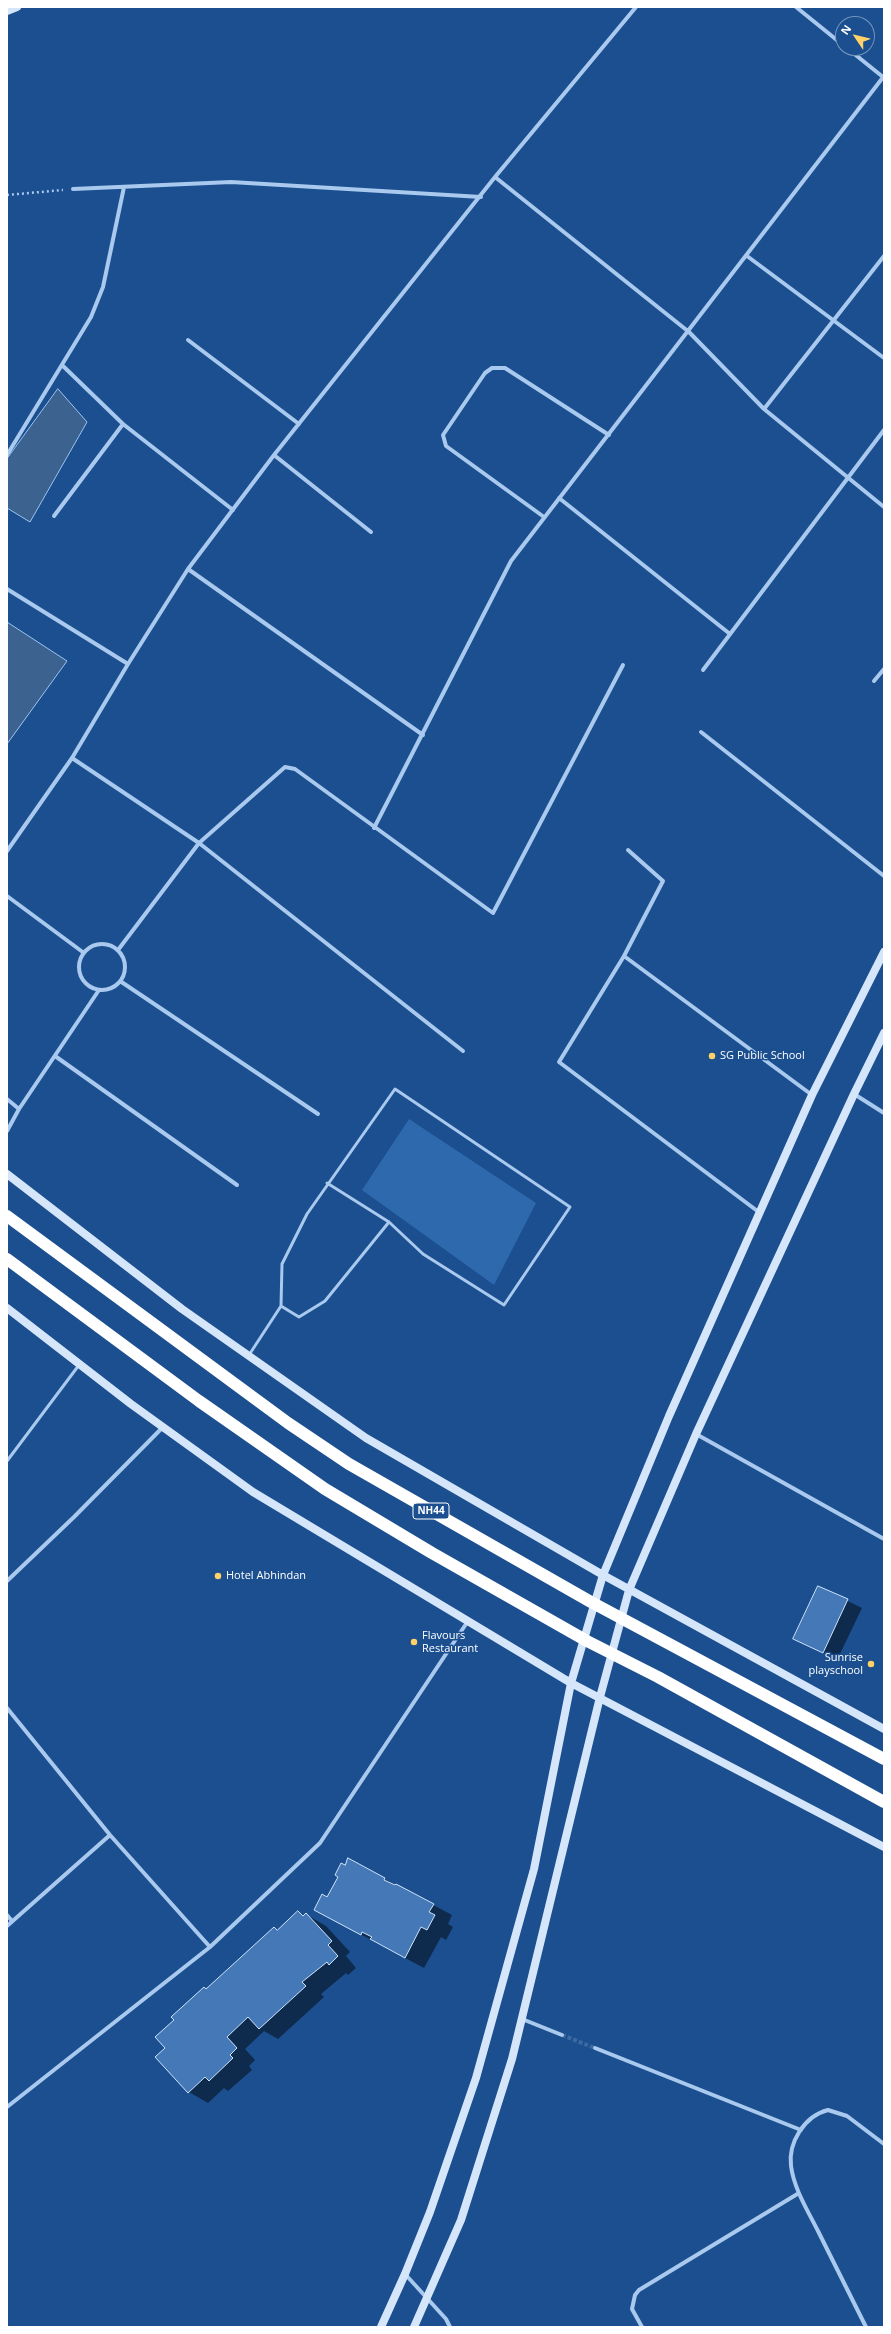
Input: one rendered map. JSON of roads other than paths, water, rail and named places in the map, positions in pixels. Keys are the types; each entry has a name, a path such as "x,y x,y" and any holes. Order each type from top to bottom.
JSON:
{"highway":[{"name":"NH44","path":"7,1216 288,1423 349,1464 591,1602 884,1760"},
{"path":"7,1259 199,1401 325,1489 432,1553 581,1637 884,1802"}],"main road":[{"path":"7,11 17,7"},
{"path":"380,2327 405,2274 430,2212 476,2078 534,1869 572,1683 603,1575 669,1416 812,1095 884,952"},
{"path":"414,2327 461,2220 512,2059 600,1697 629,1590 696,1434 854,1094 884,1033"},
{"path":"7,1174 182,1309 366,1438 629,1590 884,1729"},
{"path":"7,1308 163,1427 253,1492 572,1683 884,1847"}],"street":[{"path":"7,851 72,758 128,664 188,569 274,455 481,197 495,177 636,7"},
{"path":"796,7 835,39"},
{"path":"374,828 511,561 689,332 884,76 858,56"},
{"path":"495,177 689,332 764,409 884,507"},
{"path":"73,189 252,182 481,197"},
{"path":"7,455 91,317 103,287 124,187"},
{"path":"747,256 884,358"},
{"path":"764,409 884,256"},
{"path":"188,340 299,424"},
{"path":"62,366 124,424 233,510"},
{"path":"544,517 446,446 443,435 485,373 492,368 506,368 609,435"},
{"path":"54,516 124,424"},
{"path":"703,670 884,430"},
{"path":"274,455 371,532"},
{"path":"559,498 730,634"},
{"path":"188,569 423,735"},
{"path":"7,589 128,664"},
{"path":"118,950 199,843 285,767 295,769 374,828 493,913 623,665"},
{"path":"874,680 884,669"},
{"path":"701,732 884,876"},
{"path":"72,758 199,843 463,1051"},
{"path":"628,850 663,881 624,956 559,1062 760,1214"},
{"path":"7,896 84,953"},
{"path":"100,944 109,945 118,950 123,957 125,965 120,981 114,986 98,990 90,986 84,980 80,972 80,962 84,953 91,947 100,944"},
{"path":"624,956 812,1095"},
{"path":"120,981 318,1114"},
{"path":"7,1131 19,1109 98,990"},
{"path":"55,1056 237,1185"},
{"path":"854,1094 884,1113"},
{"path":"7,1099 19,1109"},
{"path":"7,1581 74,1517 163,1427"},
{"path":"696,1434 884,1539"},
{"path":"7,2107 210,1947 320,1843 468,1620"},
{"path":"7,1708 110,1835 210,1947"},
{"path":"7,1926 110,1835"},
{"path":"7,1915 12,1921"},
{"path":"522,2019 562,2035"},
{"path":"595,2048 801,2130"},
{"path":"866,2327 799,2193 792,2172 790,2156 795,2137 822,2112 834,2111 855,2122 884,2144"},
{"path":"642,2327 632,2309 635,2295 639,2290 799,2193"},
{"path":"405,2274 446,2319 450,2327"}],"lane":[{"path":"248,1356 281,1306 282,1264 308,1214 327,1183 395,1089 570,1207 504,1305 423,1254 389,1222 327,1183"},
{"path":"281,1306 299,1317 325,1302 389,1222"},
{"path":"7,1461 80,1364"}],"tunnel":[{"path":"562,2035 595,2048"}],"place":[{"name":"SG Public School","path":"712,1056"},
{"name":"Hotel Abhindan","path":"218,1576"},
{"name":"Flavours Restaurant","path":"414,1642"},
{"name":"Sunrise playschool","path":"871,1664"}]}
